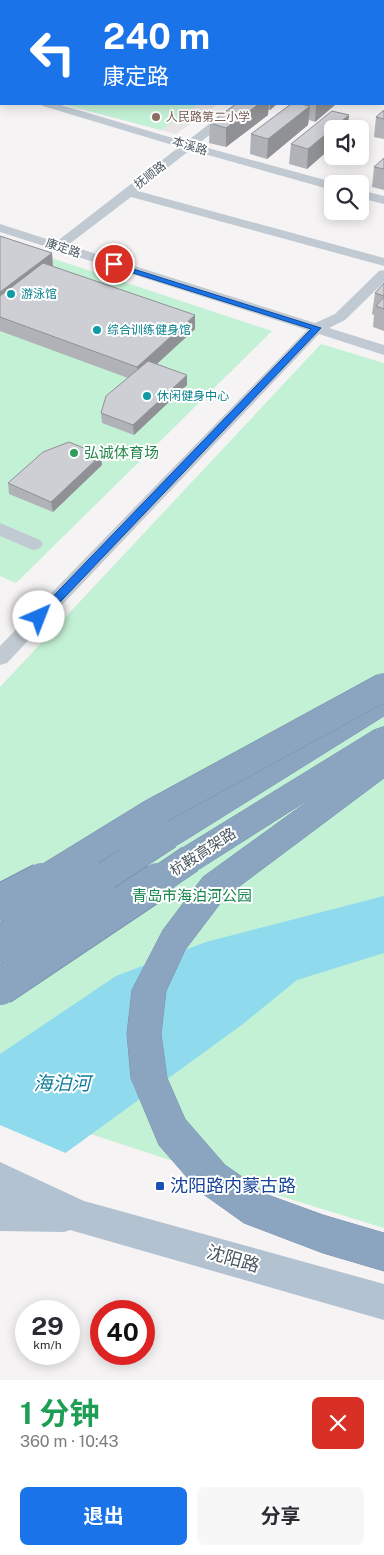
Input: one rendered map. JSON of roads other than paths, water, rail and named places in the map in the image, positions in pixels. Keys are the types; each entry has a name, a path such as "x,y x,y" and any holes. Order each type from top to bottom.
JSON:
{"highway":[{"path":"0,903 45,879 150,816 384,687"},
{"path":"0,945 168,836 384,702"},
{"name":"杭鞍高架路","path":"0,987 190,859 384,738"},
{"path":"384,762 214,887 174,940 149,990 144,1034 149,1078 172,1132 212,1178 257,1210 323,1234 384,1252"}],"main road":[{"path":"0,1180 81,1217"},
{"path":"0,1214 31,1213 81,1217"},
{"name":"沈阳路","path":"81,1217 384,1302"}],"street":[{"name":"本溪路","path":"50,105 187,146 324,184"},
{"name":"抚顺路","path":"59,246 241,105"},
{"path":"128,192 384,262"},
{"path":"369,196 384,200"},
{"name":"康定路","path":"0,228 384,350"},
{"path":"0,658 233,413 317,328 340,317 384,274"},
{"path":"0,529 34,544"}],"water":[{"name":"海泊河","path":"384,896 384,953 297,980 243,1024 60,1157 0,1214 0,1054 116,976 206,942"}],"place":[{"name":"人民路第二小学","path":"156,117"},
{"name":"游泳馆","path":"11,294"},
{"name":"综合训练健身馆","path":"97,330"},
{"name":"休闲健身中心","path":"147,396"},
{"name":"弘诚体育场","path":"74,453"},
{"name":"沈阳路内蒙古路","path":"160,1186"}],"park label":[{"name":"青岛市海泊河公园","path":"192,896"}]}
